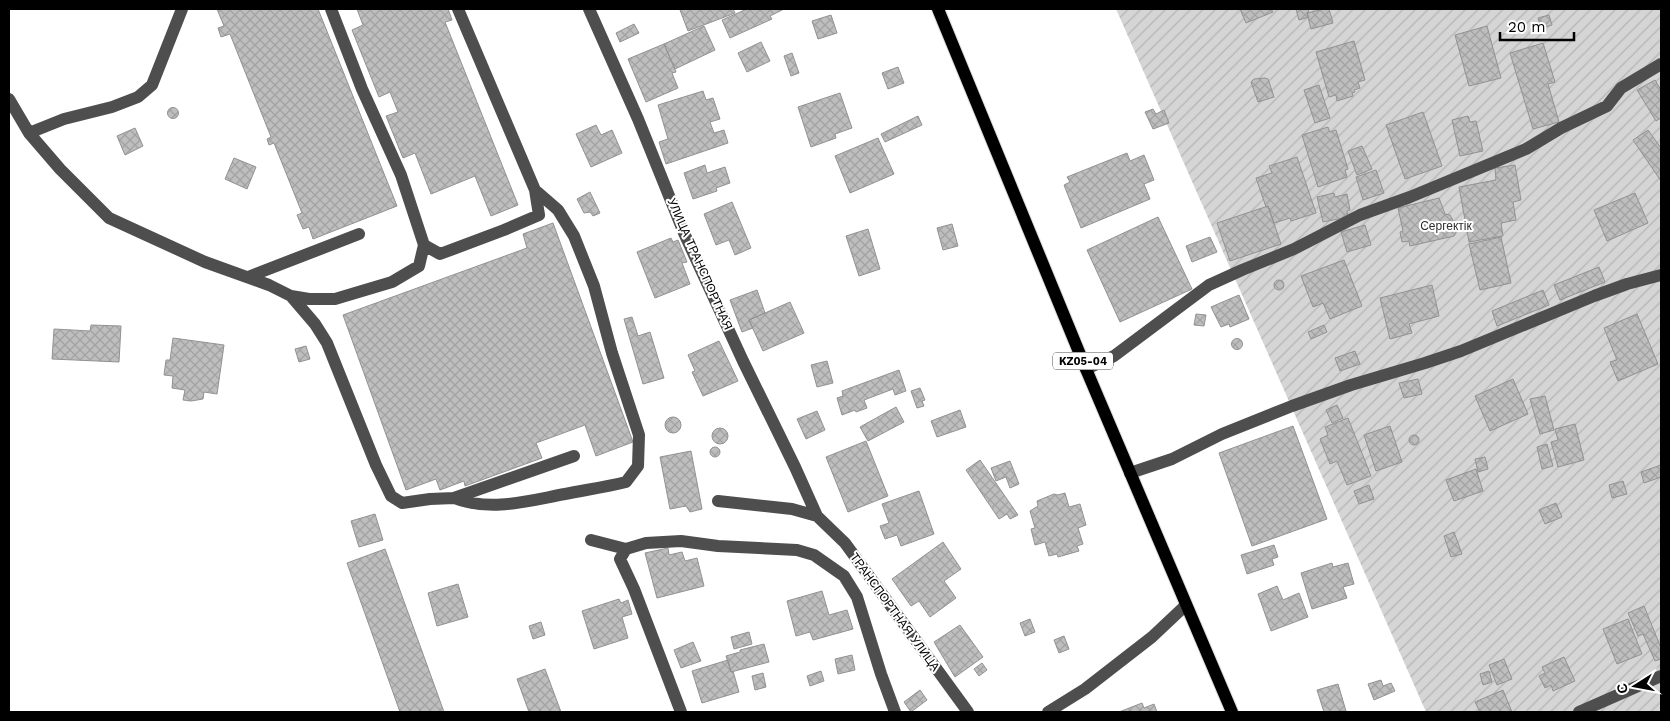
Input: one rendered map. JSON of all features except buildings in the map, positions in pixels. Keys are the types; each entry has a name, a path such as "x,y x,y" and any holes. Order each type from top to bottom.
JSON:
{"main road":[{"name":"KZ05-04","path":"938,9 1086,369 1232,712"}],"street":[{"path":"29,133 64,119 105,109 138,97 152,85 182,9"},
{"path":"331,9 362,89 401,175 424,245 420,266"},
{"path":"458,9 535,190 539,215"},
{"name":"УЛИЦА ТРАНСПОРТНАЯ","path":"589,9 638,119 684,233 743,361 795,467 816,516"},
{"path":"1086,369 1114,356 1208,285 1294,249 1360,215 1410,197 1526,149 1561,128 1607,106 1621,88 1661,64"},
{"path":"9,99 29,133 60,169 108,218 205,262 269,285 291,296 309,299 335,299 392,282 440,254 539,215 558,210"},
{"path":"454,498 468,504 490,506 530,502 626,482 638,466 639,435 612,353 594,286 574,236 558,210 535,190"},
{"path":"248,277 359,234"},
{"path":"424,245 440,254"},
{"path":"1130,473 1172,459 1222,434 1292,406 1351,385 1461,351 1594,296 1627,284 1661,276"},
{"path":"291,296 315,324 327,343 376,465 391,496 402,503 454,498 496,485 574,456"},
{"path":"718,501 792,509 816,516"},
{"name":"ТРАНСПОРТНАЯ УЛИЦА","path":"816,516 845,544 968,712"},
{"path":"591,540 626,549 646,543 681,541 718,546 798,550 814,556 844,576 857,597 895,712"},
{"path":"626,549 620,559 634,589 681,712"},
{"path":"1048,712 1085,689 1152,637 1186,605"},
{"path":"1579,712 1661,676"}],"green space":[{"name":"Сергектік","path":"1116,9 1661,9 1661,712 1426,712"}]}
